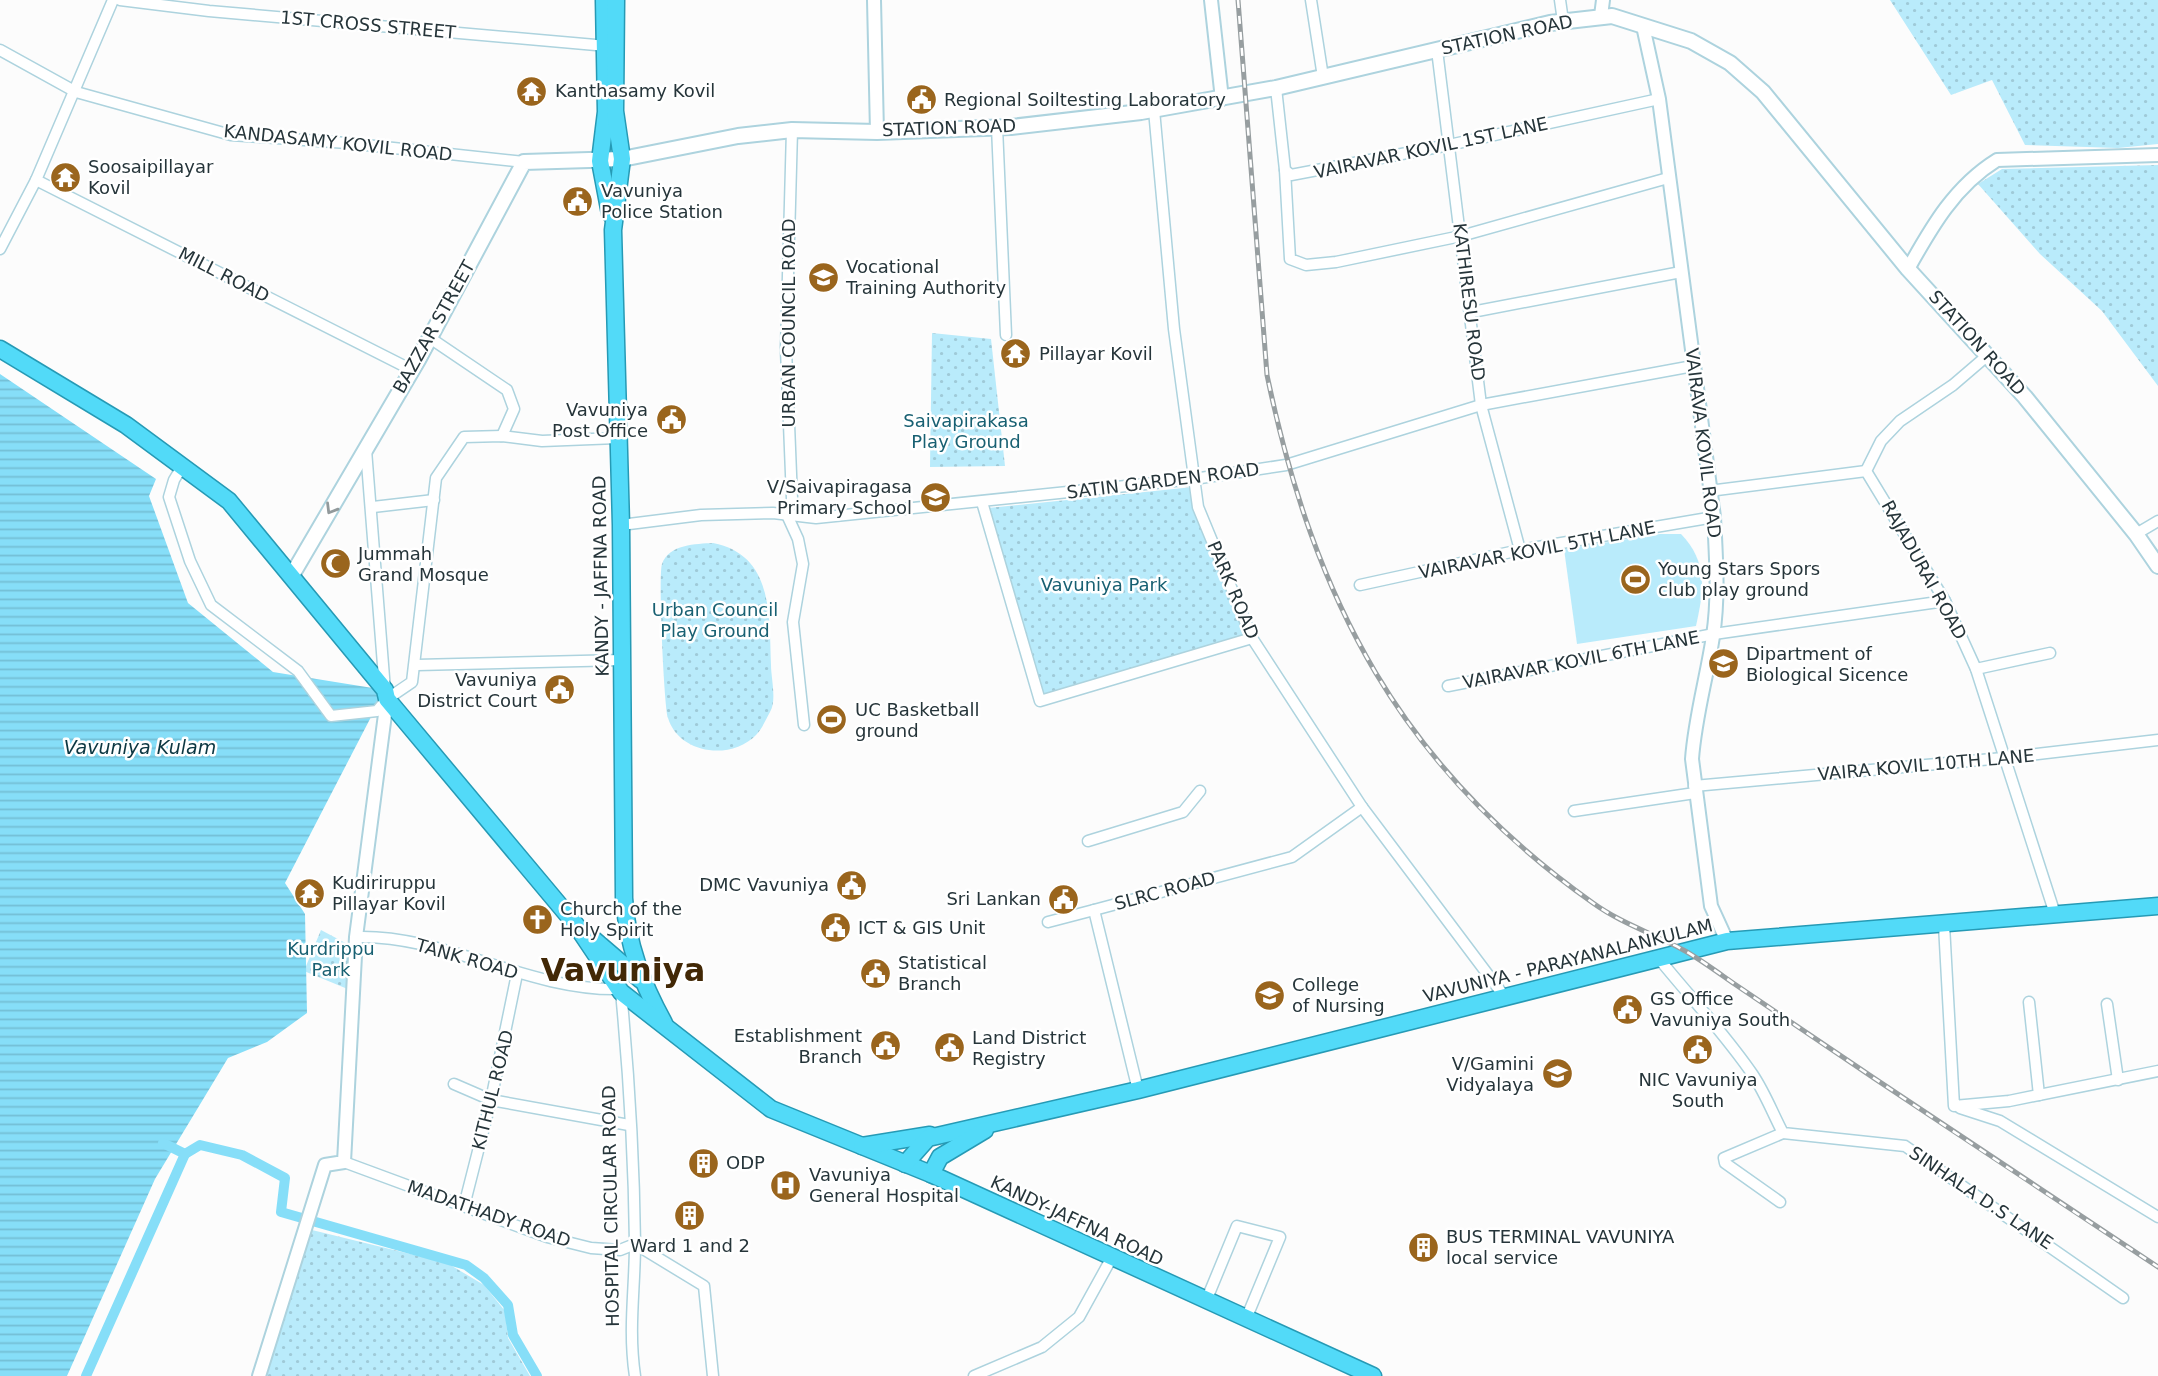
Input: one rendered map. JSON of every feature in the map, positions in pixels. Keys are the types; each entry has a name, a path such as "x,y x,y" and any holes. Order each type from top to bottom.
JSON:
{"highway":[{"name":"KANDY - JAFFNA ROAD","path":"604,0 622,159 613,230 621,525 625,927 620,990"},
{"name":"KANDY - JAFFNA ROAD","path":"613,230 600,161 616,0"},
{"path":"0,349 126,425 229,501 576,925 641,980"},
{"name":"VAVUNIYA - PARAYANALANKULAM","path":"1000,1122 1138,1090 1504,996 1660,960 1727,940 1944,925 2158,906"},
{"name":"KANDY-JAFFNA ROAD","path":"576,925 620,990 634,1004 665,1025 699,1055 771,1109 931,1174 1111,1259 1373,1376"},
{"name":"KANDY - JAFFNA ROAD","path":"625,927 641,980"},
{"path":"602,946 618,941 625,927"},
{"name":"KANDY-JAFFNA ROAD","path":"641,980 665,1025"},
{"name":"HOSPITAL CIRCULAR ROAD","path":"634,1004 641,980"},
{"path":"860,1146 1000,1122"},
{"path":"931,1174 940,1157 954,1146 1000,1122"},
{"path":"905,1164 928,1138 959,1130"}],"main road":[{"name":"STATION ROAD","path":"622,159 738,136 792,130 877,132 997,127 1154,110 1276,88 1563,21 1601,16 1643,26 1691,41 1730,63 1763,92 1908,269 2025,397 2136,534 2158,566"},
{"path":"524,162 622,159"},
{"name":"BAZZAR STREET","path":"292,575 430,338 524,162"}],"street":[{"path":"0,249 36,180 76,92 113,0"},
{"name":"1ST CROSS STREET","path":"120,0 209,11 610,47"},
{"path":"873,0 877,132"},
{"path":"1211,0 1222,99"},
{"path":"1311,0 1323,77"},
{"path":"1560,0 1563,21"},
{"path":"1601,16 1604,0"},
{"name":"VAIRAVA KOVIL ROAD","path":"1643,26 1659,99 1714,517 1717,577 1714,634 1694,736 1695,790 1711,906 1727,940"},
{"name":"KANDASAMY KOVIL ROAD","path":"0,50 76,92 231,135 347,143 524,162"},
{"name":"KATHIRESU ROAD","path":"1437,50 1472,312 1481,405 1520,550"},
{"path":"1276,88 1285,170 1290,259 1306,265 1336,262 1461,236 1668,178"},
{"name":"VAIRAVAR KOVIL 1ST LANE","path":"1285,170 1291,175 1302,175 1659,99"},
{"name":"PARK ROAD","path":"1154,110 1174,329 1198,507 1252,638 1362,807 1504,996"},
{"path":"997,127 1006,335"},
{"name":"URBAN COUNCIL ROAD","path":"787,515 792,499 786,349 792,130"},
{"path":"1908,269 1937,217 1976,173 1997,160 2158,155"},
{"name":"MILL ROAD","path":"36,180 412,370"},
{"path":"1472,312 1681,272"},
{"path":"430,338 508,390 514,409 502,436"},
{"path":"1709,491 1866,471 1881,441 1900,421 1953,385 1987,355"},
{"name":"SATIN GARDEN ROAD","path":"621,525 701,515 773,513 816,518 1194,480 1286,465 1481,405 1693,366"},
{"path":"183,465 174,480 169,497 190,561 211,605 298,671 331,716 377,712 386,694 412,682 436,478 464,437 502,436 542,441 617,438"},
{"path":"260,1376 325,1165 344,1162 356,937 386,694 373,507 366,450"},
{"name":"RAJADURAI ROAD","path":"1866,471 1945,601 1976,669 2055,914"},
{"path":"373,507 434,499"},
{"path":"982,502 1040,701 1252,638"},
{"path":"787,515 798,539 803,564 793,622 799,657 804,725"},
{"name":"VAIRAVAR KOVIL 5TH LANE","path":"1360,585 1520,550 1714,517"},
{"path":"2136,534 2158,521"},
{"name":"VAIRAVAR KOVIL 6TH LANE","path":"1448,686 1714,634 1945,601"},
{"path":"1976,669 2050,653"},
{"path":"416,665 622,660"},
{"name":"VAIRA KOVIL 10TH LANE","path":"1574,811 1695,790 2158,740"},
{"path":"1088,841 1183,813 1200,791"},
{"name":"SLRC ROAD","path":"1138,1090 1094,910 1292,858 1362,807"},
{"path":"1048,922 1094,910"},
{"path":"1944,925 1954,1106"},
{"name":"TANK ROAD","path":"356,937 387,936 517,974 583,988 620,990"},
{"path":"1660,960 1722,1033 1755,1078 1783,1133"},
{"name":"KITHUL ROAD","path":"464,1206 491,1100 517,974"},
{"name":"HOSPITAL CIRCULAR ROAD","path":"620,990 625,1035 635,1244 631,1288 635,1376"},
{"path":"2029,1002 2039,1095"},
{"name":"HOSPITAL CIRCULAR ROAD","path":"625,1035 634,1004"},
{"path":"2106,1004 2118,1080"},
{"path":"1954,1106 2039,1095 2158,1071"},
{"path":"454,1084 491,1100 629,1125"},
{"path":"1954,1106 2000,1121 2158,1217"},
{"name":"SINHALA D.S LANE","path":"1780,1202 1725,1163 1724,1158 1783,1133 1906,1146 2123,1298"},
{"name":"MADATHADY ROAD","path":"344,1162 547,1237 591,1248 620,1250 635,1244"},
{"path":"1206,1301 1237,1226 1280,1237 1246,1319"},
{"path":"635,1244 704,1286 713,1376"},
{"path":"974,1376 1042,1347 1079,1317 1111,1259"}],"green space":[{"path":"1890,0 2158,0 2158,144 2118,148 2025,145 1992,80 1951,95"},
{"path":"2158,165 2158,386 2102,311 2040,254 1978,184 2002,169"},
{"name":"Saivapirakasa Play Ground","path":"932,333 991,339 1005,466 930,467"},
{"name":"Vavuniya Park","path":"1193,487 1247,634 1043,695 988,508"},
{"name":"Young Stars Spors club play ground","path":"1660,534 1681,534 1696,555 1702,588 1696,626 1577,644 1564,549"},
{"name":"Urban Council Play Ground","path":"713,543 733,550 748,560 758,574 768,608 773,696 770,712 756,735 745,743 720,751 707,750 683,740 668,718 661,614 661,573 666,557 684,546"},
{"name":"Kurdrippu Park","path":"321,930 353,947 350,990 304,971"},
{"path":"312,1230 447,1263 484,1285 505,1311 508,1338 530,1376 266,1376"}],"water":[{"name":"Vavuniya Kulam","path":"0,374 156,479 149,496 188,603 273,672 385,690 285,883 305,914 307,1013 267,1042 228,1058 155,1179 67,1376 0,1376"}],"waterway":[{"path":"86,1376 185,1154 163,1143"},
{"path":"185,1154 200,1145 242,1155 285,1178 281,1212 466,1265 484,1278 508,1305 513,1335 537,1376"}],"railway":[{"path":"1238,0 1267,375 1287,457 1311,534 1340,606 1376,673 1418,736 1468,795 1526,851 1593,903 1700,960 2158,1267"}],"place":[{"name":"Kanthasamy Kovil","path":"532,91"},
{"name":"Regional Soiltesting Laboratory","path":"921,100"},
{"name":"Soosaipillayar Kovil","path":"65,177"},
{"name":"Vavuniya Police Station","path":"578,201"},
{"name":"Vocational Training Authority","path":"823,277"},
{"name":"Pillayar Kovil","path":"1016,354"},
{"name":"Vavuniya Post Office","path":"671,420"},
{"name":"V/Saivapiragasa Primary School","path":"935,497"},
{"name":"Jummah Grand Mosque","path":"335,564"},
{"name":"Young Stars Spors club play ground","path":"1635,579"},
{"name":"Dipartment of Biological Sicence","path":"1723,664"},
{"name":"Vavuniya District Court","path":"560,690"},
{"name":"UC Basketball ground","path":"832,720"},
{"name":"DMC Vavuniya","path":"852,885"},
{"name":"Kudiriruppu Pillayar Kovil","path":"309,893"},
{"name":"Sri Lankan","path":"1064,899"},
{"name":"Church of the Holy Spirit","path":"537,919"},
{"name":"ICT & GIS Unit","path":"835,928"},
{"name":"Statistical Branch","path":"875,973"},
{"name":"College of Nursing","path":"1269,995"},
{"name":"GS Office Vavuniya South","path":"1627,1009"},
{"name":"Establishment Branch","path":"885,1046"},
{"name":"Land District Registry","path":"949,1048"},
{"name":"NIC Vavuniya South","path":"1698,1049"},
{"name":"V/Gamini Vidyalaya","path":"1557,1074"},
{"name":"ODP","path":"703,1163"},
{"name":"Vavuniya General Hospital","path":"786,1185"},
{"name":"Ward 1 and 2","path":"690,1216"},
{"name":"BUS TERMINAL VAVUNIYA local service","path":"1423,1247"}],"district":[{"name":"Vavuniya","path":"623,970"}]}
